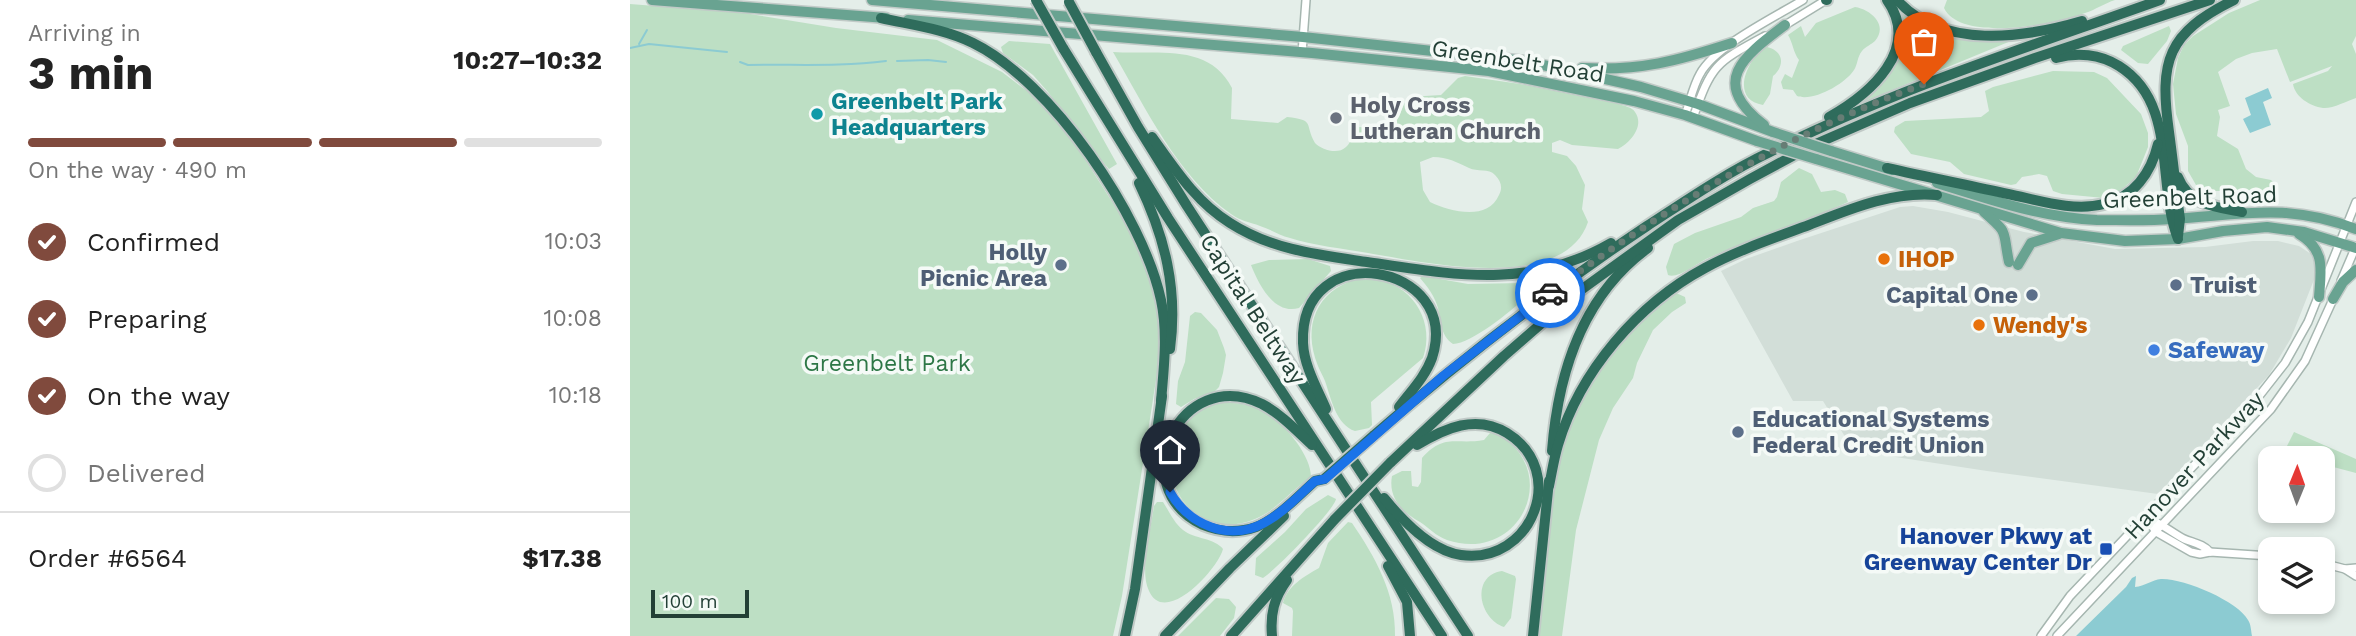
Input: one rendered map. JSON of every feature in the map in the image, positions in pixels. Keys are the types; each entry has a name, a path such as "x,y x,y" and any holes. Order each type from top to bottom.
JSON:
{"highway":[{"name":"Capital Beltway","path":"1036,0 1116,136 1442,636"},
{"path":"1891,2 1928,24 1955,33 1973,35 2045,30 2152,0"},
{"path":"1112,81 1185,183 1217,214 1248,233 1277,246 1308,254 1466,276 1523,273 1563,264 1587,255 1770,152 1903,92 2160,0"},
{"path":"1533,636 1559,391 1572,347 1584,323 1608,289 1642,253 1695,212 1750,178 1811,146 1910,103 2210,0"},
{"path":"2175,219 2172,152 2164,85 2171,54 2189,28 2210,12 2234,0"},
{"name":"Capital Beltway","path":"1068,1 1112,81 1187,206 1468,636"},
{"path":"1770,152 1801,131 1847,107 1882,74 1899,43 1900,27 1891,2"},
{"path":"881,18 959,36 993,55 1033,88 1086,150 1129,219 1156,282 1165,337 1161,401"},
{"path":"1969,82 2060,57 2082,54 2099,57 2124,69 2142,86 2154,107 2178,239"},
{"path":"1886,168 2043,201 2096,206 2118,199 2139,183 2152,165 2160,134"},
{"path":"1116,136 1152,209 1168,262 1173,318 1170,356 1161,401 1135,589 1125,636"},
{"path":"2172,152 2179,180 2194,199 2204,204 2242,212"},
{"path":"1166,636 1230,568 1325,479 1443,376 1529,309 1695,193"},
{"path":"1549,486 1567,422 1596,367 1625,331 1672,289 1727,256 1847,211 1905,195 1937,195"},
{"path":"1231,636 1335,519 1478,379 1574,295 1678,220 1695,212"},
{"path":"1337,434 1307,366 1303,346 1304,328 1309,310 1321,293 1336,281 1362,273 1386,274 1410,286 1426,305 1434,331 1434,350 1427,371 1377,433"},
{"path":"1321,453 1264,405 1241,397 1217,398 1196,406 1177,424 1165,449 1165,471 1170,492 1187,514 1206,526 1227,531 1247,529 1265,523 1315,481 1325,479"},
{"path":"1357,466 1392,508 1434,544 1452,553 1476,555 1495,551 1516,539 1531,520 1538,494 1536,472 1520,443 1501,430 1474,423 1450,427 1402,453"},
{"path":"1363,517 1406,602 1410,636"},
{"path":"1272,636 1275,599 1299,560"}],"main road":[{"name":"Greenbelt Road","path":"652,0 1303,52 1489,71 1599,92 1689,117 1757,141 2061,233 2125,241 2178,239 2253,228 2293,230 2356,248"},
{"name":"Greenbelt Road","path":"872,0 1470,53 1558,67 1694,103 1831,151 2023,209 2094,219 2175,219 2242,212 2294,213 2352,227"},
{"path":"1773,132 1747,111 1739,99 1736,89 1737,76 1742,61 1785,26"},
{"path":"1558,67 1618,69 1650,66 1681,60 1732,43"},
{"path":"1981,209 2001,226 2014,264 2031,243 2061,233"},
{"path":"2293,230 2307,238 2321,259 2319,297"},
{"path":"2333,299 2343,282 2356,270"}],"street":[{"path":"1303,52 1306,0"},
{"path":"1689,117 1703,69 1732,43 1803,0"},
{"path":"1694,103 1718,64 1826,0"},
{"name":"Hanover Parkway","path":"2041,636 2070,596 2147,518 2266,388 2292,352 2319,297 2341,243 2352,227 2356,202"},
{"name":"Hanover Parkway","path":"2057,636 2282,396 2305,361 2356,248"},
{"path":"2147,518 2164,524 2180,537 2204,546 2210,552"},
{"path":"2147,518 2156,532 2191,552 2258,555"},
{"path":"2335,566 2356,576"},
{"path":"2345,569 2356,568"}],"shaded area":[{"path":"1913,206 1948,212 2024,232 2115,249 2205,247 2278,241 2299,246 2311,254 2317,272 2291,338 2269,375 2158,494 1863,452 1852,448 1823,401 1793,401 1721,271 1797,241 1900,207"}],"green space":[{"path":"1889,0 1922,24 2023,36 1858,104 1899,51"},
{"path":"1947,0 2115,0 2089,12 2053,22 1988,28 1954,19 1944,8"},
{"path":"2260,0 2356,0 2356,36 2352,44 2356,54 2356,98 2323,108 2308,103 2294,89 2293,84 2328,71 2332,66 2290,82 2277,49 2236,59 2218,72 2230,106 2218,110 2220,117 2217,136 2238,149 2246,169 2256,177 2271,180 2278,187 2266,198 2249,197 2235,191 2207,191 2196,185 2188,171 2188,146 2176,114 2173,84 2178,58 2184,45 2193,36 2229,13"},
{"name":"Greenbelt Park","path":"630,4 744,13 836,28 937,40 1002,72 1027,91 1060,125 1123,219 1142,259 1158,306 1161,331 1149,425 1122,596 1113,636 630,636"},
{"path":"1855,7 1872,14 1880,29 1875,41 1860,53 1850,75 1836,86 1811,96 1797,96 1793,90 1783,89 1781,82 1785,74 1792,78 1799,60 1788,35 1801,26 1805,37 1816,23"},
{"path":"2169,26 2171,31 2167,41 2148,64 2138,63 2121,50 2123,46"},
{"path":"1009,41 1050,44 1117,164 1109,169 1033,75 1003,53 1001,47"},
{"path":"1767,47 1780,55 1781,63 1773,76 1770,94 1763,105 1746,95 1744,87 1748,68"},
{"path":"1113,52 1180,54 1210,63 1222,73 1232,88 1231,119 1278,123 1287,117 1302,120 1308,124 1315,143 1335,151 1348,145 1356,127 1391,126 1409,97 1441,95 1458,78 1465,76 1619,104 1634,110 1638,123 1635,134 1618,149 1572,145 1560,140 1552,143 1552,152 1567,156 1576,166 1585,185 1582,209 1588,222 1574,244 1551,258 1522,266 1489,268 1422,262 1308,243 1234,216 1212,199 1179,161 1150,118","holes":["1438,157 1492,173 1499,180 1501,187 1494,203 1487,208 1468,212 1448,209 1430,202 1423,190 1420,162"]},
{"path":"2053,71 2094,72 2107,78 2141,114 2148,133 2148,147 2136,177 2115,195 2104,198 2062,194 2053,191 2047,176 2039,174 2022,177 2016,184 2011,185 1964,174 1950,162 1911,154 1894,132 1895,127 1905,121 1981,117 1989,111 1985,91"},
{"path":"1799,168 1812,174 1821,192 1835,190 1845,194 1848,202 1723,251 1682,273 1668,275 1666,267 1674,244 1774,201 1781,182"},
{"path":"1308,259 1330,266 1331,271 1299,308 1290,309 1275,303 1269,297 1251,265 1269,260"},
{"path":"1423,276 1468,284 1523,283 1527,285 1529,294 1482,331 1453,344 1443,332 1435,300 1420,278"},
{"path":"1357,279 1380,280 1392,284 1412,299 1424,320 1426,345 1423,358 1371,402 1372,425 1355,431 1343,423 1335,410 1313,351 1312,324 1322,301 1331,292"},
{"path":"1676,293 1685,297 1686,303 1653,330 1633,378 1613,408 1599,440 1576,530 1562,636 1533,636 1549,486 1585,385 1655,302"},
{"path":"1195,312 1201,313 1217,330 1226,355 1219,387 1181,407 1176,404 1178,381 1185,362 1190,316"},
{"path":"1218,403 1249,406 1274,418 1302,450 1311,477 1263,515 1227,525 1203,518 1185,504 1174,483 1170,460 1176,437 1191,417"},
{"path":"2294,432 2326,446 2287,446"},
{"path":"1490,433 1509,442 1523,459 1529,478 1529,498 1522,515 1509,530 1492,540 1471,544 1447,540 1407,514 1398,504 1392,491 1392,476 1402,471 1411,471 1412,486 1418,487 1421,482 1422,458 1430,450 1444,443 1484,440"},
{"path":"2335,450 2356,459 2356,473 2335,467"},
{"path":"1328,495 1336,499 1316,527 1270,573 1263,578 1255,575 1256,558 1306,509"},
{"path":"1157,502 1163,502 1183,530 1223,549 1202,581 1178,599 1167,602 1157,600 1149,591 1145,573 1148,538"},
{"path":"1348,522 1352,523 1383,576 1392,605 1395,636 1292,636 1293,611 1283,603 1285,597 1297,582 1319,568 1328,543"},
{"path":"1502,571 1515,576 1516,579 1511,618 1504,627 1489,616 1482,598 1485,581"},
{"path":"1216,598 1229,599 1236,607 1234,618 1220,636 1178,636"}],"water":[{"path":"2268,88 2272,98 2263,102 2271,125 2250,133 2243,119 2251,115 2245,98"},
{"path":"2136,576 2135,587 2161,579 2171,580 2222,598 2242,613 2249,622 2252,636 2076,636"}],"waterway":[{"path":"639,44 647,30"},
{"path":"630,48 649,44 727,52"},
{"path":"740,62 748,65 817,65 886,61"},
{"path":"897,61 946,62"}],"way so far":[{"path":"1550,293 1695,193 1744,165 1854,113 1924,84"}],"place":[{"name":"Greenbelt Park Headquarters","path":"817,114"},
{"name":"Holy Cross Lutheran Church","path":"1336,118"},
{"name":"IHOP","path":"1884,259"},
{"name":"Holly Picnic Area","path":"1061,265"},
{"name":"Truist","path":"2176,285"},
{"name":"Capital One","path":"2032,295"},
{"name":"Wendy's","path":"1979,325"},
{"name":"Safeway","path":"2154,350"},
{"name":"Educational Systems Federal Credit Union","path":"1738,432"},
{"name":"Hanover Pkwy at Greenway Center Dr","path":"2106,549"}],"route":[{"path":"1170,492 1187,514 1206,526 1237,531 1265,523 1315,481 1325,479 1443,376 1550,293"}]}
